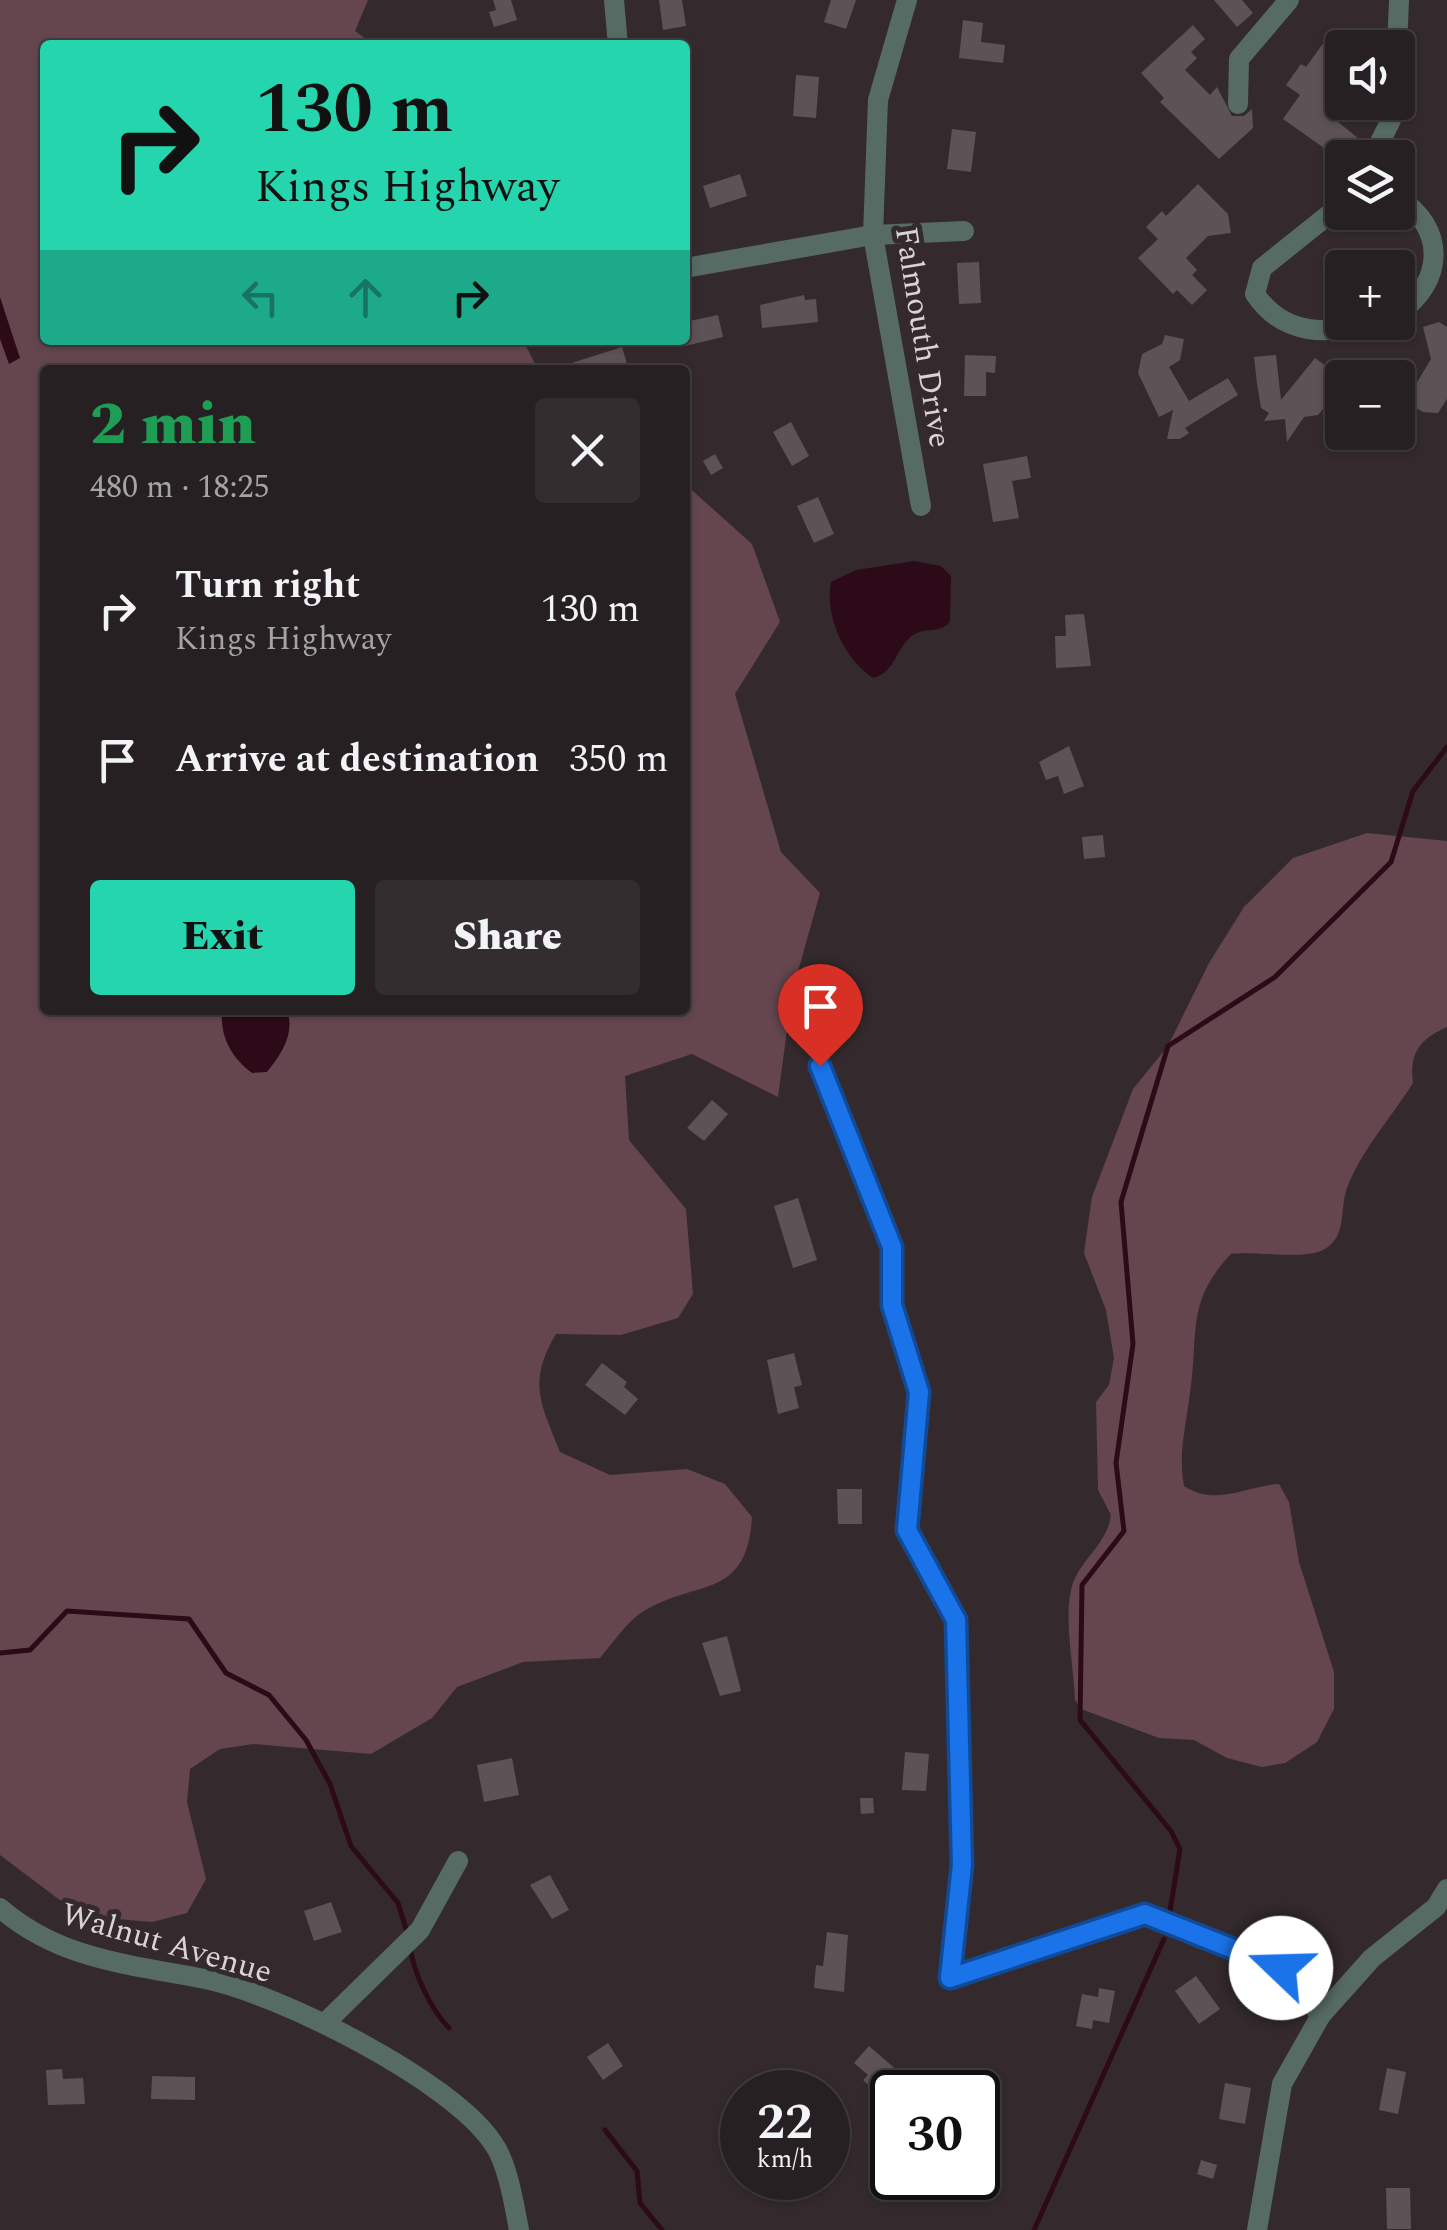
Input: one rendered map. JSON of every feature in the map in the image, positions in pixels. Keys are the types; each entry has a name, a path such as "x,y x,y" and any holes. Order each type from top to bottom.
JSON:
{"street":[{"path":"614,0 618,40"},
{"name":"Falmouth Drive","path":"906,0 878,100 873,235 921,506"},
{"path":"1238,104 1238,59 1289,0"},
{"path":"1398,30 1399,0"},
{"path":"1415,212 1431,233 1436,260 1428,286 1415,298"},
{"path":"1325,218 1262,268 1254,294 1270,316 1304,329 1325,330"},
{"path":"690,267 873,235 964,231"},
{"path":"820,1066 892,1247 892,1305 919,1392 907,1530 956,1620 962,1865 950,1978 1145,1914 1281,1968 1321,2015"},
{"path":"325,2023 420,1930 458,1860"},
{"path":"1256,2230 1282,2084 1321,2015 1372,1958 1436,1906 1447,1888"},
{"name":"Walnut Avenue","path":"0,1908 44,1940 87,1957 207,1979 325,2023 447,2099 494,2144 519,2230"}],"shaded area":[{"path":"0,0 368,0 355,31 367,40 40,40 40,345 526,345 536,365 40,365 40,1015 690,1015 690,488 752,544 780,622 735,694 781,852 820,893 792,993 778,1097 692,1054 625,1076 629,1140 686,1209 693,1294 678,1318 621,1335 556,1334 542,1366 540,1393 560,1452 610,1475 687,1469 725,1484 752,1517 748,1544 730,1575 644,1611 600,1658 523,1662 457,1687 432,1718 371,1754 253,1744 220,1749 190,1769 187,1802 206,1879 187,1913 152,1922 81,1916 0,1855"},
{"path":"0,297 20,358 9,364 0,339"},
{"path":"914,561 941,566 951,576 950,622 912,636 891,666 873,678 854,660 839,636 831,609 831,582 856,570"},
{"path":"1367,833 1447,841 1447,1027 1418,1048 1413,1083 1353,1174 1339,1230 1331,1245 1304,1254 1231,1254 1216,1271 1200,1304 1182,1451 1184,1486 1196,1492 1231,1494 1279,1484 1289,1502 1299,1562 1334,1672 1334,1709 1317,1742 1285,1763 1262,1767 1227,1758 1194,1740 1159,1738 1081,1709 1075,1700 1069,1630 1071,1590 1104,1536 1111,1515 1098,1490 1096,1402 1109,1385 1114,1358 1106,1310 1084,1253 1092,1197 1133,1089 1168,1046 1209,963 1244,907 1293,858"},
{"path":"222,1015 288,1015 289,1019 282,1050 267,1072 252,1073 238,1060 223,1029"}],"building":[{"path":"493,0 511,0 517,20 494,27 489,12 496,10"},
{"path":"659,0 682,0 686,26 663,30"},
{"path":"831,0 856,0 846,29 824,22"},
{"path":"1214,0 1242,0 1253,13 1237,27"},
{"path":"963,20 983,23 981,42 1005,45 1003,63 959,58"},
{"path":"1193,25 1205,39 1191,52 1197,58 1185,70 1210,95 1217,87 1232,116 1244,116 1252,109 1253,128 1219,159 1160,102 1164,98 1141,73"},
{"path":"1325,41 1325,120 1336,120 1358,140 1325,140 1324,148 1283,119 1300,95 1286,85 1301,64 1306,67"},
{"path":"796,75 819,77 816,118 793,116"},
{"path":"952,129 976,132 971,172 947,169"},
{"path":"740,174 747,196 710,208 703,186"},
{"path":"1198,184 1228,214 1231,233 1208,236 1186,258 1197,270 1192,275 1207,290 1192,305 1177,290 1173,294 1138,258 1158,239 1146,227 1162,211 1166,216"},
{"path":"979,262 981,303 959,304 957,263"},
{"path":"804,295 805,300 816,299 818,322 762,328 760,305"},
{"path":"718,315 723,337 690,345 690,321"},
{"path":"1439,322 1447,327 1447,399 1438,413 1415,408 1415,383 1431,359 1423,327"},
{"path":"1165,335 1184,339 1180,360 1169,367 1189,401 1228,378 1238,395 1185,428 1189,433 1180,439 1167,439 1173,410 1159,417 1138,373 1142,354 1162,344"},
{"path":"622,347 627,365 565,365"},
{"path":"965,355 996,356 995,373 986,372 986,396 964,396"},
{"path":"1276,355 1281,400 1315,358 1325,365 1325,407 1318,415 1304,417 1287,442 1285,419 1264,421 1269,413 1261,408 1254,357"},
{"path":"791,422 809,456 792,466 773,432"},
{"path":"715,454 723,468 711,475 703,461"},
{"path":"1027,456 1031,478 1012,481 1019,518 993,522 983,464"},
{"path":"818,497 834,534 814,543 797,506"},
{"path":"1084,614 1091,666 1056,668 1055,636 1066,636 1065,615"},
{"path":"1069,746 1084,786 1064,794 1058,776 1046,780 1039,762"},
{"path":"1103,835 1105,857 1084,859 1082,837"},
{"path":"712,1100 728,1114 704,1141 687,1128"},
{"path":"798,1198 817,1260 793,1268 774,1206"},
{"path":"794,1353 802,1385 794,1387 799,1408 778,1414 767,1360"},
{"path":"602,1363 627,1382 624,1387 638,1399 625,1415 585,1385"},
{"path":"837,1489 862,1489 862,1524 838,1524"},
{"path":"727,1636 741,1691 720,1696 702,1643"},
{"path":"905,1752 929,1754 926,1791 902,1790"},
{"path":"512,1758 519,1795 484,1802 477,1765"},
{"path":"860,1798 873,1798 874,1813 861,1814"},
{"path":"550,1875 569,1910 552,1919 530,1885"},
{"path":"331,1902 342,1932 314,1941 304,1911"},
{"path":"827,1932 848,1935 844,1992 814,1988 816,1965 823,1966"},
{"path":"1196,1976 1220,2009 1199,2024 1175,1991"},
{"path":"1099,1988 1115,1991 1109,2023 1093,2020 1092,2029 1076,2026 1082,1994 1098,1997"},
{"path":"608,2043 623,2066 603,2080 587,2057"},
{"path":"869,2046 897,2070 870,2070 870,2086 863,2080 868,2075 854,2063"},
{"path":"1387,2068 1406,2072 1398,2114 1379,2110"},
{"path":"62,2069 63,2079 83,2078 85,2104 48,2105 46,2070"},
{"path":"152,2076 195,2077 195,2100 151,2099"},
{"path":"1225,2083 1251,2088 1245,2124 1219,2119"},
{"path":"1201,2160 1217,2165 1213,2179 1197,2174"},
{"path":"1386,2188 1410,2188 1411,2229 1387,2229"}],"waterway":[{"path":"1170,1911 1180,1849 1171,1831 1080,1720 1082,1585 1124,1531 1116,1463 1133,1344 1121,1202 1168,1046 1275,977 1391,862 1413,791 1447,747"},
{"path":"0,1653 30,1650 67,1611 189,1619 226,1673 269,1695 306,1740 330,1784 351,1846 398,1903 408,1935"},
{"path":"1034,2230 1164,1939"},
{"path":"410,1946 424,1990 449,2028"},
{"path":"605,2130 637,2171 640,2203 662,2230"}],"route":[{"path":"820,1066 892,1247 892,1305 919,1392 907,1530 956,1620 962,1865 950,1978 1145,1914 1281,1968"}]}
